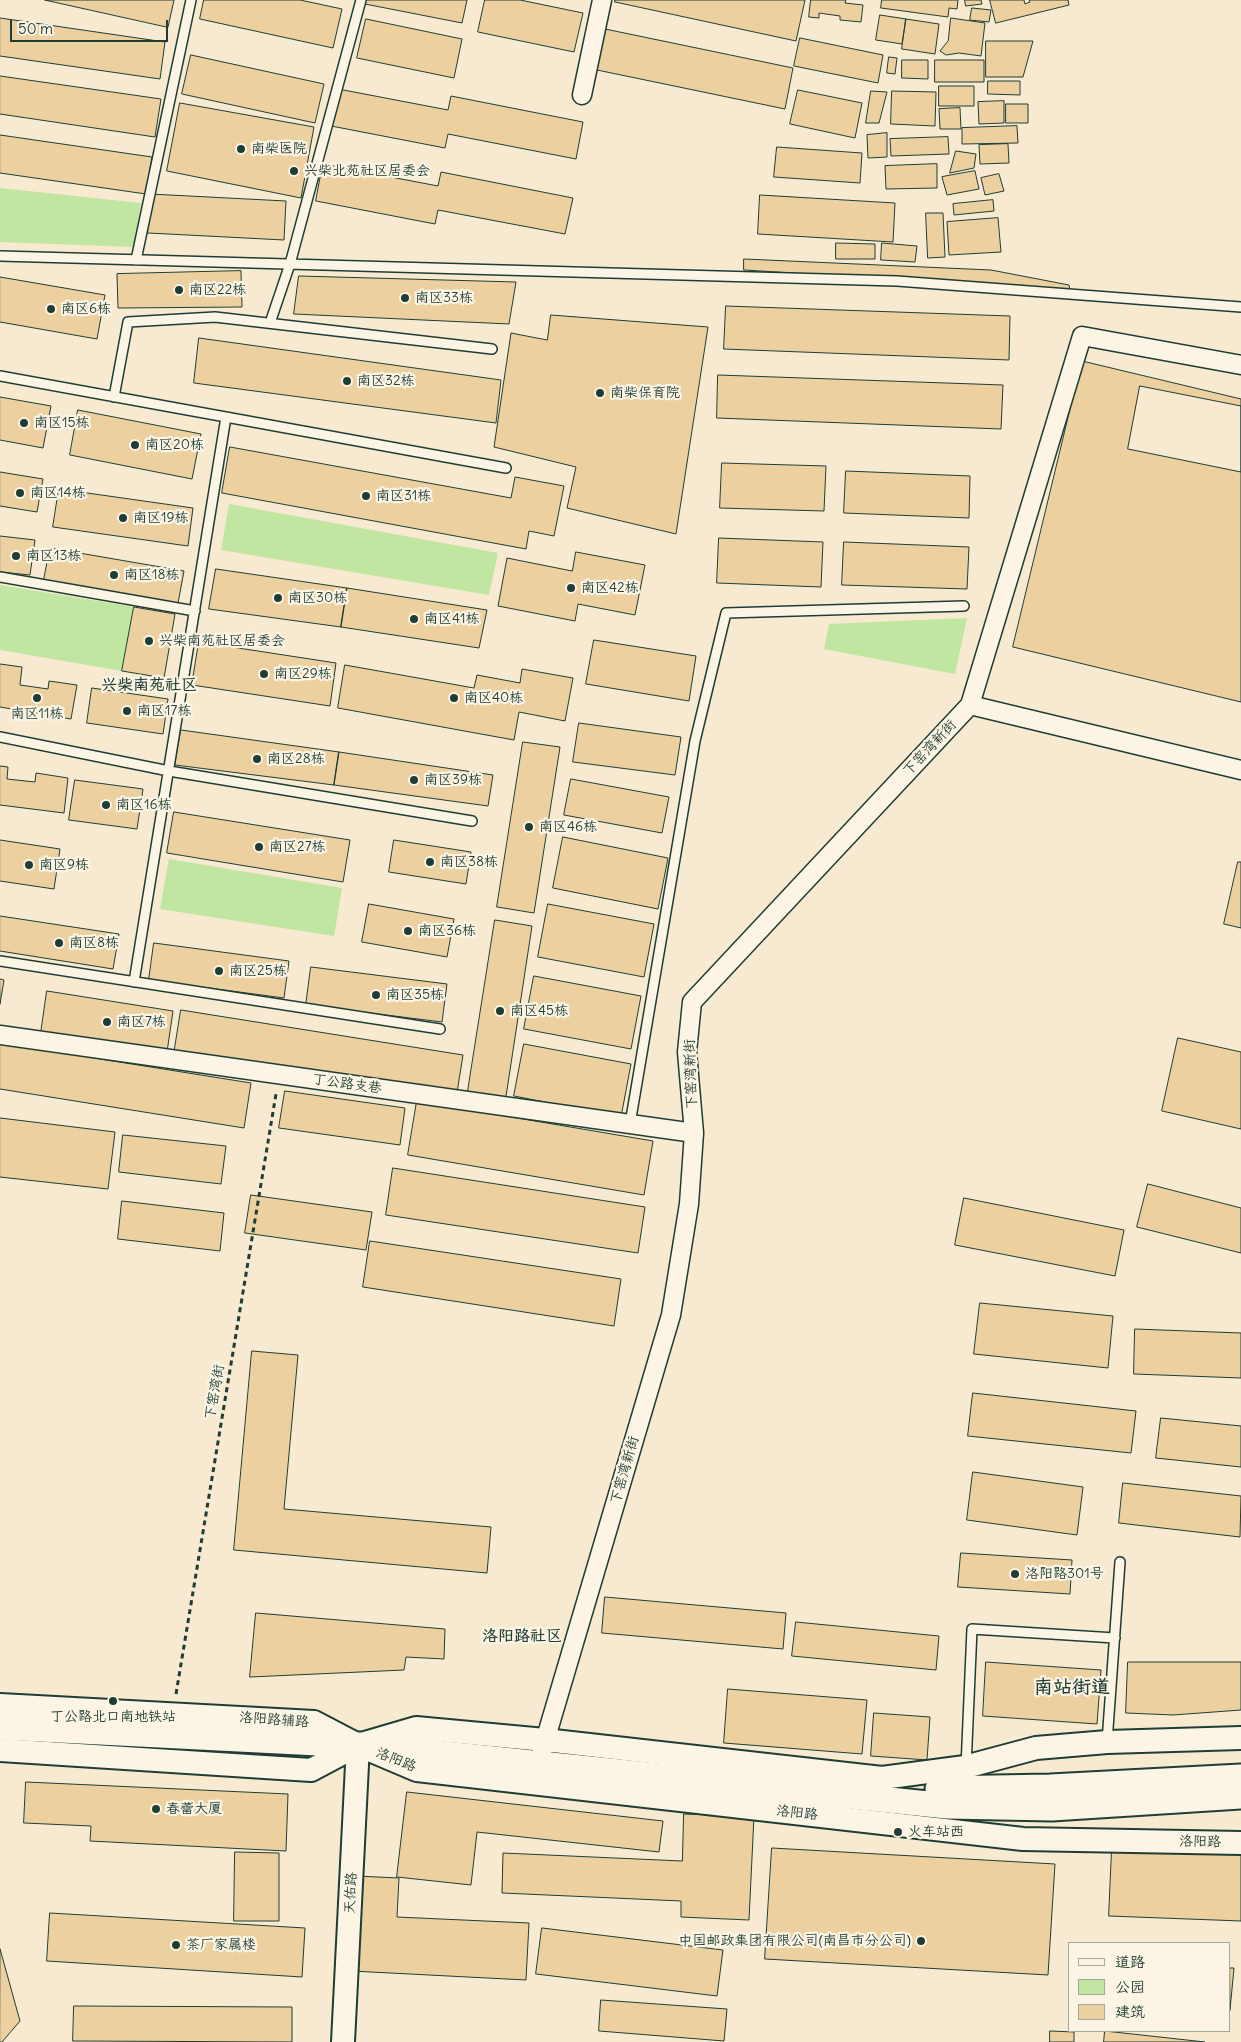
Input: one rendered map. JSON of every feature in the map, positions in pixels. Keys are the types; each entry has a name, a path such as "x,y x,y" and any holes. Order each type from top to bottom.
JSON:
{"main road":[{"name":"洛阳路","path":"0,1727 358,1745 947,1806 1052,1808 1241,1796"},
{"name":"洛阳路","path":"358,1745 416,1738 544,1746 878,1788 943,1790 1050,1787 1241,1777"}],"street":[{"path":"582,95 602,0"},
{"path":"1241,365 1082,336 970,705 1241,770"},
{"name":"下窑湾新街","path":"544,1746 670,1315 689,1204 694,1133 687,1052 692,1002 970,705"},
{"name":"丁公路支巷","path":"0,1035 694,1133"},
{"name":"洛阳路辅路","path":"0,1705 314,1722 358,1745"},
{"name":"洛阳路","path":"544,1746 882,1778 966,1767 1036,1748 1107,1742 1241,1738"},
{"path":"0,1750 311,1770 358,1745"},
{"name":"洛阳路","path":"358,1745 417,1770 1014,1838 1241,1843"},
{"name":"天佑路","path":"343,2042 358,1745"}],"lane":[{"path":"136,260 191,0"},
{"path":"270,323 290,264 361,0"},
{"path":"0,256 897,281 1241,307"},
{"path":"114,397 128,322 215,317 492,349"},
{"path":"0,376 506,468"},
{"path":"134,982 226,417"},
{"path":"0,577 195,611"},
{"path":"630,1124 695,741 726,613 964,606"},
{"path":"0,737 168,771 472,821"},
{"path":"0,961 440,1029"},
{"path":"1107,1742 1120,1562"},
{"path":"966,1767 972,1629 1115,1638"}],"path":[{"name":"下窑湾街","path":"172,1714 280,1074"}],"green space":[{"path":"0,188 141,203 134,247 0,242"},
{"path":"229,504 498,553 489,595 221,550"},
{"path":"0,585 134,607 122,671 0,650"},
{"path":"967,618 955,674 824,649 829,624"},
{"path":"169,859 342,888 334,936 160,909"}],"building":[{"path":"45,0 174,0 168,27"},
{"path":"204,0 300,0 342,9 333,48 200,19"},
{"path":"366,0 467,0 462,23 365,4"},
{"path":"485,0 520,0 583,13 574,52 478,32"},
{"path":"615,0 805,0 796,41 615,2"},
{"path":"811,0 846,0 845,3 863,5 861,22 840,20 840,16 819,13 819,18 809,17"},
{"path":"882,0 958,0 957,9 949,8 948,17 881,8"},
{"path":"965,0 981,0 982,4 966,6"},
{"path":"990,0 1024,0 1025,4 1030,2 1029,0 1068,0 1069,5 996,23"},
{"path":"972,8 991,10 989,22 970,20"},
{"path":"880,15 906,19 902,44 876,40"},
{"path":"0,18 165,42 160,79 0,56"},
{"path":"951,18 985,23 981,56 959,53 946,55 940,51 948,41"},
{"path":"366,19 462,39 454,78 357,58"},
{"path":"906,19 939,24 935,54 902,49"},
{"path":"605,29 793,68 785,109 597,70"},
{"path":"800,38 883,55 878,83 794,66"},
{"path":"986,41 1033,41 1023,77 986,77"},
{"path":"191,55 324,84 315,123 182,94"},
{"path":"889,57 897,58 895,74 887,73"},
{"path":"902,60 928,60 928,79 902,78"},
{"path":"935,60 984,60 984,82 935,82"},
{"path":"0,76 161,99 155,137 0,114"},
{"path":"988,81 1020,81 1020,95 988,94"},
{"path":"939,86 974,86 974,106 939,106"},
{"path":"333,88 448,110 451,96 583,122 576,159 448,134 445,148 326,125"},
{"path":"798,90 862,103 855,138 790,124"},
{"path":"871,91 887,92 879,123 866,123"},
{"path":"892,91 936,92 935,126 891,124"},
{"path":"1004,101 1004,123 979,124 978,102"},
{"name":"南柴医院","path":"180,103 314,127 301,198 167,171"},
{"path":"1006,104 1028,104 1028,123 1006,123"},
{"path":"960,108 961,129 940,129 939,109"},
{"path":"1017,126 1018,143 962,144 962,128"},
{"path":"887,133 887,157 868,158 867,135"},
{"path":"0,135 152,157 146,194 0,173"},
{"path":"948,137 949,154 891,156 890,139"},
{"path":"1008,144 1009,163 980,164 979,145"},
{"path":"777,147 862,153 860,183 774,177"},
{"path":"956,151 976,154 974,168 950,173"},
{"path":"323,164 438,186 441,172 573,198 565,234 438,210 435,224 316,201"},
{"path":"937,164 937,188 886,189 885,166"},
{"path":"975,171 979,189 947,195 942,177"},
{"path":"999,174 1004,191 985,195 981,178"},
{"path":"150,194 286,201 284,240 148,233"},
{"path":"760,195 895,203 893,242 758,234"},
{"path":"993,200 994,211 954,215 953,204"},
{"path":"926,213 943,213 945,257 928,258"},
{"path":"998,218 1001,252 949,255 947,222"},
{"path":"836,243 875,244 875,259 836,259"},
{"path":"882,243 917,246 915,262 881,260"},
{"path":"744,259 991,270 1069,285 1070,290 744,270"},
{"name":"南区22栋","path":"241,271 242,307 118,308 117,274"},
{"name":"南区33栋","path":"299,276 516,282 509,324 294,314"},
{"name":"南区6栋","path":"0,277 105,295 97,339 0,322"},
{"path":"726,306 1010,316 1009,360 724,349"},
{"name":"南柴保育院","path":"551,315 708,327 676,534 567,508 576,467 494,447 511,333 547,340"},
{"name":"南区32栋","path":"199,338 501,380 496,423 194,383"},
{"path":"1082,361 1241,399 1241,702 1013,647"},
{"path":"718,375 1003,385 1001,429 717,418"},
{"path":"1140,386 1241,406 1241,472 1128,449"},
{"name":"南区15栋","path":"0,397 51,406 43,448 0,440"},
{"name":"南区20栋","path":"78,410 201,434 192,479 70,455"},
{"name":"南区31栋","path":"230,447 511,498 515,477 564,486 554,536 529,531 526,549 222,493"},
{"path":"722,463 826,466 824,511 720,508"},
{"path":"846,471 970,476 969,518 844,513"},
{"name":"南区14栋","path":"0,472 43,479 37,512 0,506"},
{"name":"南区19栋","path":"59,489 193,508 188,546 53,527"},
{"name":"南区13栋","path":"0,536 35,540 30,575 0,572"},
{"path":"719,538 823,542 821,587 717,583"},
{"path":"844,542 969,547 967,589 842,585"},
{"name":"南区18栋","path":"50,548 184,571 178,603 44,580"},
{"name":"南区42栋","path":"576,552 645,565 635,615 578,604 575,621 498,606 507,558 572,571"},
{"name":"南区30栋","path":"216,569 347,588 341,627 209,609"},
{"name":"南区41栋","path":"347,588 487,610 479,648 341,627"},
{"name":"兴柴南苑社区居委会","path":"134,607 175,614 164,678 122,671"},
{"path":"594,640 696,656 689,701 586,684"},
{"name":"南区29栋","path":"199,642 336,663 330,706 192,685"},
{"name":"南区11栋","path":"0,664 22,667 20,685 48,689 49,681 77,685 71,719 0,707"},
{"name":"南区40栋","path":"345,665 474,688 477,675 520,683 522,669 573,678 565,721 519,712 514,740 338,708"},
{"name":"南区17栋","path":"92,688 168,699 163,734 87,723"},
{"path":"579,723 681,737 675,775 573,762"},
{"name":"南区28栋","path":"181,730 339,752 334,785 175,765"},
{"name":"南区46栋","path":"523,742 560,747 534,913 497,907"},
{"name":"南区39栋","path":"339,752 493,775 488,806 334,785"},
{"path":"0,766 8,767 7,779 35,782 36,773 68,778 64,813 0,805"},
{"path":"571,779 669,797 662,833 564,815"},
{"name":"南区16栋","path":"75,780 143,789 137,829 69,820"},
{"name":"南区27栋","path":"174,812 350,840 343,882 167,853"},
{"path":"563,837 668,858 658,909 553,888"},
{"name":"南区9栋","path":"0,840 60,849 54,889 0,881"},
{"name":"南区38栋","path":"394,840 471,852 466,884 389,872"},
{"path":"1238,862 1241,862 1241,928 1224,924"},
{"name":"南区36栋","path":"369,904 454,919 447,957 362,942"},
{"path":"548,904 654,924 644,977 538,957"},
{"name":"南区8栋","path":"0,916 119,934 113,969 0,951"},
{"name":"南区45栋","path":"495,920 532,926 505,1103 467,1097"},
{"name":"南区25栋","path":"154,943 289,961 284,998 149,980"},
{"name":"南区35栋","path":"311,967 447,984 442,1022 306,1005"},
{"path":"534,976 641,996 631,1049 524,1029"},
{"path":"0,979 4,980 0,1004"},
{"name":"南区7栋","path":"47,991 173,1011 167,1052 41,1033"},
{"path":"181,1010 463,1055 456,1099 174,1054"},
{"path":"1178,1038 1241,1052 1241,1129 1162,1111"},
{"path":"0,1043 251,1083 244,1128 0,1089"},
{"path":"524,1044 631,1064 621,1117 514,1096"},
{"path":"285,1091 405,1108 400,1145 279,1128"},
{"path":"417,1101 653,1141 644,1195 408,1155"},
{"path":"0,1118 115,1132 108,1189 0,1177"},
{"path":"123,1135 226,1146 221,1184 119,1172"},
{"path":"393,1168 645,1207 638,1253 386,1215"},
{"path":"1148,1184 1241,1208 1241,1253 1137,1227"},
{"path":"251,1195 372,1212 366,1250 245,1233"},
{"path":"964,1198 1124,1230 1115,1276 955,1245"},
{"path":"122,1201 224,1213 220,1251 118,1239"},
{"path":"370,1241 621,1279 614,1326 363,1287"},
{"path":"980,1303 1113,1316 1108,1368 974,1354"},
{"path":"1135,1329 1241,1333 1241,1378 1134,1374"},
{"path":"252,1351 298,1355 284,1509 491,1527 487,1573 234,1550"},
{"path":"973,1393 1136,1411 1131,1453 968,1436"},
{"path":"1161,1418 1241,1426 1241,1467 1156,1458"},
{"path":"973,1472 1083,1487 1077,1535 967,1520"},
{"path":"1123,1483 1241,1496 1240,1537 1119,1523"},
{"name":"洛阳路301号","path":"961,1553 1072,1560 1070,1594 958,1587"},
{"path":"605,1597 786,1613 783,1649 602,1633"},
{"path":"256,1613 445,1629 444,1659 406,1657 404,1670 250,1677"},
{"path":"796,1622 939,1636 936,1670 792,1656"},
{"path":"986,1662 1101,1670 1097,1724 983,1716"},
{"path":"1128,1662 1241,1662 1241,1710 1173,1715 1126,1713"},
{"path":"728,1689 867,1700 862,1754 724,1743"},
{"path":"874,1713 930,1717 927,1760 871,1756"},
{"name":"春蕾大厦","path":"26,1782 288,1794 286,1851 90,1841 91,1826 24,1823"},
{"path":"407,1792 663,1821 659,1852 477,1832 471,1885 397,1877"},
{"path":"684,1814 754,1816 749,1920 681,1917 681,1901 502,1893 503,1853 682,1861"},
{"path":"772,1848 1055,1864 1048,1975 765,1959"},
{"path":"1112,1849 1241,1854 1241,1921 1109,1916"},
{"path":"235,1852 279,1853 279,1921 234,1921"},
{"path":"356,1876 399,1878 397,1917 529,1923 526,1980 351,1971"},
{"name":"茶厂家属楼","path":"50,1913 305,1928 302,1977 47,1961"},
{"path":"542,1928 723,1950 717,1996 536,1974"},
{"path":"0,1949 20,2021 2,2042 0,2042"},
{"path":"1231,1968 1234,1968 1231,2000"},
{"path":"601,2000 727,2009 724,2041 599,2031"},
{"path":"74,2006 292,2007 292,2042 73,2041"},
{"path":"1050,2031 1074,2032 1074,2042 1050,2042"},
{"path":"1105,2032 1114,2032 1205,2042 1104,2042"}],"place":[{"name":"南柴医院","path":"241,149"},
{"name":"兴柴北苑社区居委会","path":"294,171"},
{"name":"南区22栋","path":"179,290"},
{"name":"南区33栋","path":"405,298"},
{"name":"南区6栋","path":"51,309"},
{"name":"南区32栋","path":"347,381"},
{"name":"南柴保育院","path":"600,393"},
{"name":"南区15栋","path":"24,423"},
{"name":"南区20栋","path":"135,445"},
{"name":"南区14栋","path":"20,493"},
{"name":"南区31栋","path":"366,496"},
{"name":"南区19栋","path":"123,518"},
{"name":"南区13栋","path":"16,556"},
{"name":"南区18栋","path":"114,575"},
{"name":"南区42栋","path":"571,588"},
{"name":"南区30栋","path":"278,598"},
{"name":"南区41栋","path":"414,619"},
{"name":"兴柴南苑社区居委会","path":"149,641"},
{"name":"南区29栋","path":"264,674"},
{"name":"南区11栋","path":"37,698"},
{"name":"南区40栋","path":"454,698"},
{"name":"南区17栋","path":"127,711"},
{"name":"南区28栋","path":"257,759"},
{"name":"南区39栋","path":"414,780"},
{"name":"南区16栋","path":"106,805"},
{"name":"南区46栋","path":"529,827"},
{"name":"南区27栋","path":"259,847"},
{"name":"南区38栋","path":"430,862"},
{"name":"南区9栋","path":"29,865"},
{"name":"南区36栋","path":"408,931"},
{"name":"南区8栋","path":"59,943"},
{"name":"南区25栋","path":"219,971"},
{"name":"南区35栋","path":"376,995"},
{"name":"南区45栋","path":"500,1011"},
{"name":"南区7栋","path":"107,1022"},
{"name":"洛阳路301号","path":"1015,1574"},
{"name":"丁公路北口南地铁站","path":"113,1701"},
{"name":"春蕾大厦","path":"156,1809"},
{"name":"火车站西","path":"898,1832"},
{"name":"中国邮政集团有限公司(南昌市分公司)","path":"921,1941"},
{"name":"茶厂家属楼","path":"176,1945"}],"district":[{"name":"兴柴南苑社区","path":"149,685"},
{"name":"洛阳路社区","path":"522,1636"},
{"name":"南站街道","path":"1072,1688"}]}
